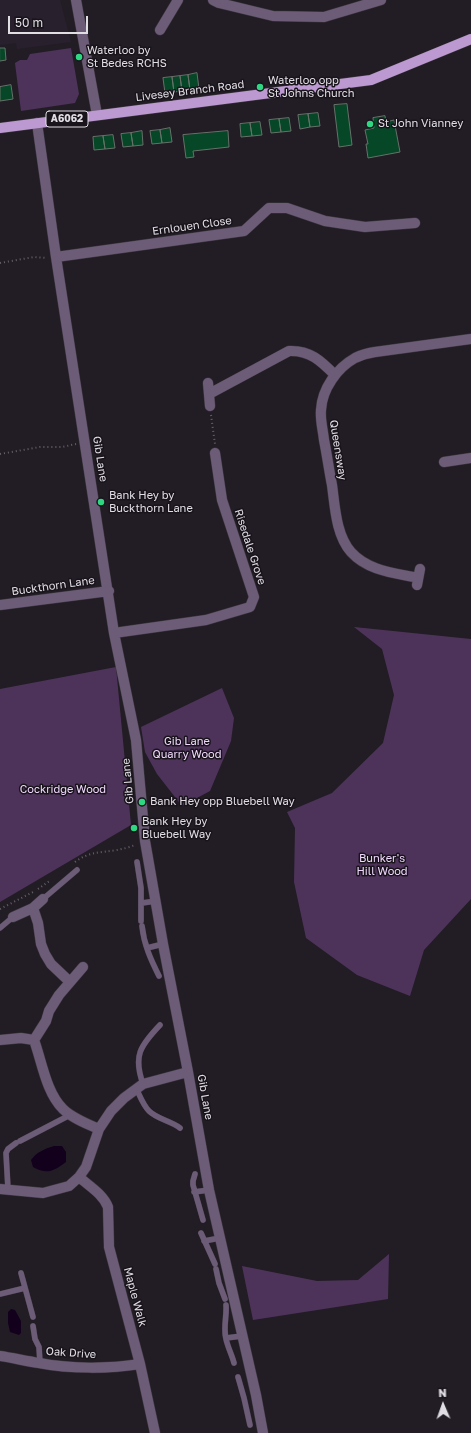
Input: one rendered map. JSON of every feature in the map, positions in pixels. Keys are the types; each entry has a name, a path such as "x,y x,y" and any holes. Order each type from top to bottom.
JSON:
{"main road":[{"name":"Livesey Branch Road","path":"0,128 371,80 471,39"}],"street":[{"path":"76,0 97,115"},
{"path":"160,30 178,0"},
{"path":"213,0 219,3 273,16 324,17 381,0"},
{"name":"Gib Lane","path":"37,123 56,257 109,591 114,633 136,740 145,841 209,1190 231,1281 263,1433"},
{"name":"Ernlouen Close","path":"56,257 244,232 269,208 287,208 325,221 365,227 415,223"},
{"name":"Queensway","path":"418,577 384,571 363,562 351,552 341,534 338,523 321,419 321,409 325,392 335,375 354,359 362,355 375,352 471,341"},
{"path":"209,394 289,351 297,350 312,355 320,360 335,375"},
{"path":"208,383 210,406"},
{"name":"Risedale Grove","path":"114,633 206,620 250,607 254,597 222,500 215,453"},
{"path":"444,462 471,458"},
{"name":"Buckthorn Lane","path":"0,605 109,591"},
{"path":"13,917 33,908 44,899"},
{"path":"33,908 45,954 51,964 70,982"},
{"path":"83,967 59,995 49,1011 46,1021 34,1040 45,1076 56,1100 63,1109 70,1114 99,1128"},
{"path":"0,1040 21,1038 34,1040"},
{"path":"4,1189 43,1193 69,1186 79,1177 86,1167 99,1128 111,1111 124,1098 140,1086 188,1072"},
{"name":"Maple Walk","path":"79,1177 100,1195 108,1207 109,1247 140,1364 155,1433"},
{"name":"Oak Drive","path":"0,1356 40,1364 119,1367 140,1364"}],"lane":[{"path":"138,862 141,888 143,937 159,976"},
{"path":"44,899 77,870"},
{"path":"142,903 156,901"},
{"path":"0,928 13,917"},
{"path":"147,948 163,944"},
{"path":"160,1025 144,1044 140,1053 138,1062 140,1086 145,1107 150,1112 173,1122 180,1128"},
{"path":"4,1189 6,1153 8,1149 70,1114"},
{"path":"195,1174 192,1181 203,1220"},
{"path":"194,1192 209,1190"},
{"path":"201,1233 216,1266 219,1283 226,1302 226,1338 232,1353 234,1364"},
{"path":"204,1241 220,1238"},
{"path":"21,1273 33,1316"},
{"path":"219,1283 231,1281"},
{"path":"0,1294 25,1288"},
{"path":"33,1326 35,1339 39,1347 40,1364"},
{"path":"226,1338 242,1336"},
{"path":"238,1377 250,1425"},
{"path":"244,1398 256,1395"}],"path":[{"path":"0,263 34,257 56,257"},
{"path":"210,406 216,447 215,453"},
{"path":"0,454 40,447 62,446 85,442"}],"shaded area":[{"path":"0,0 60,0 71,42 17,49 16,43 0,45"},
{"path":"54,1146 62,1146 66,1152 66,1162 58,1168 50,1171 42,1171 33,1167 31,1160 33,1157 41,1151"},
{"path":"11,1309 15,1310 21,1321 21,1333 19,1335 10,1332 8,1312"}],"green space":[{"path":"71,48 79,94 75,103 21,111 15,63 20,60 27,60 30,54"},
{"name":"Bunker's Hill Wood","path":"354,627 471,639 471,899 424,950 410,996 357,975 306,938 294,882 295,828 287,812 332,793 383,743 394,695 382,649"},
{"name":"Cockridge Wood","path":"116,667 131,825 0,902 0,689"},
{"name":"Gib Lane Quarry Wood","path":"222,688 234,718 231,741 210,791 182,806 157,774 145,752 141,727"},
{"path":"389,1254 388,1299 253,1320 242,1266 317,1281 358,1280"}],"building":[{"path":"0,48 5,48 6,60 0,61"},
{"path":"197,73 199,89 190,90 188,75"},
{"path":"188,75 190,90 182,91 180,76"},
{"path":"180,76 182,91 174,92 172,77"},
{"path":"172,77 174,92 165,93 163,78"},
{"path":"11,85 13,99 0,101 0,87"},
{"path":"347,104 352,145 339,147 334,105"},
{"path":"318,113 320,126 310,127 308,114"},
{"path":"308,114 310,127 300,129 298,115"},
{"path":"385,116 386,122 394,120 400,152 368,158 366,144 368,144 365,130 374,128 373,118"},
{"path":"289,118 291,131 281,132 279,119"},
{"path":"279,119 281,132 271,133 269,120"},
{"path":"260,122 262,135 252,136 250,123"},
{"path":"250,123 252,136 241,137 240,124"},
{"path":"170,128 172,142 162,143 160,130"},
{"path":"160,130 162,143 152,144 150,131"},
{"path":"142,131 143,145 133,146 131,133"},
{"path":"228,131 229,147 193,151 194,157 186,158 183,135"},
{"path":"131,133 133,146 123,147 121,134"},
{"path":"113,135 115,148 105,149 103,136"},
{"path":"103,136 105,149 94,150 93,137"}],"place":[{"name":"Waterloo by St Bedes RCHS","path":"79,57"},
{"name":"Waterloo opp St Johns Church","path":"260,87"},
{"name":"St John Vianney","path":"370,124"},
{"name":"Bank Hey by Buckthorn Lane","path":"101,502"},
{"name":"Bank Hey opp Bluebell Way","path":"142,802"},
{"name":"Bank Hey by Bluebell Way","path":"134,828"}]}
